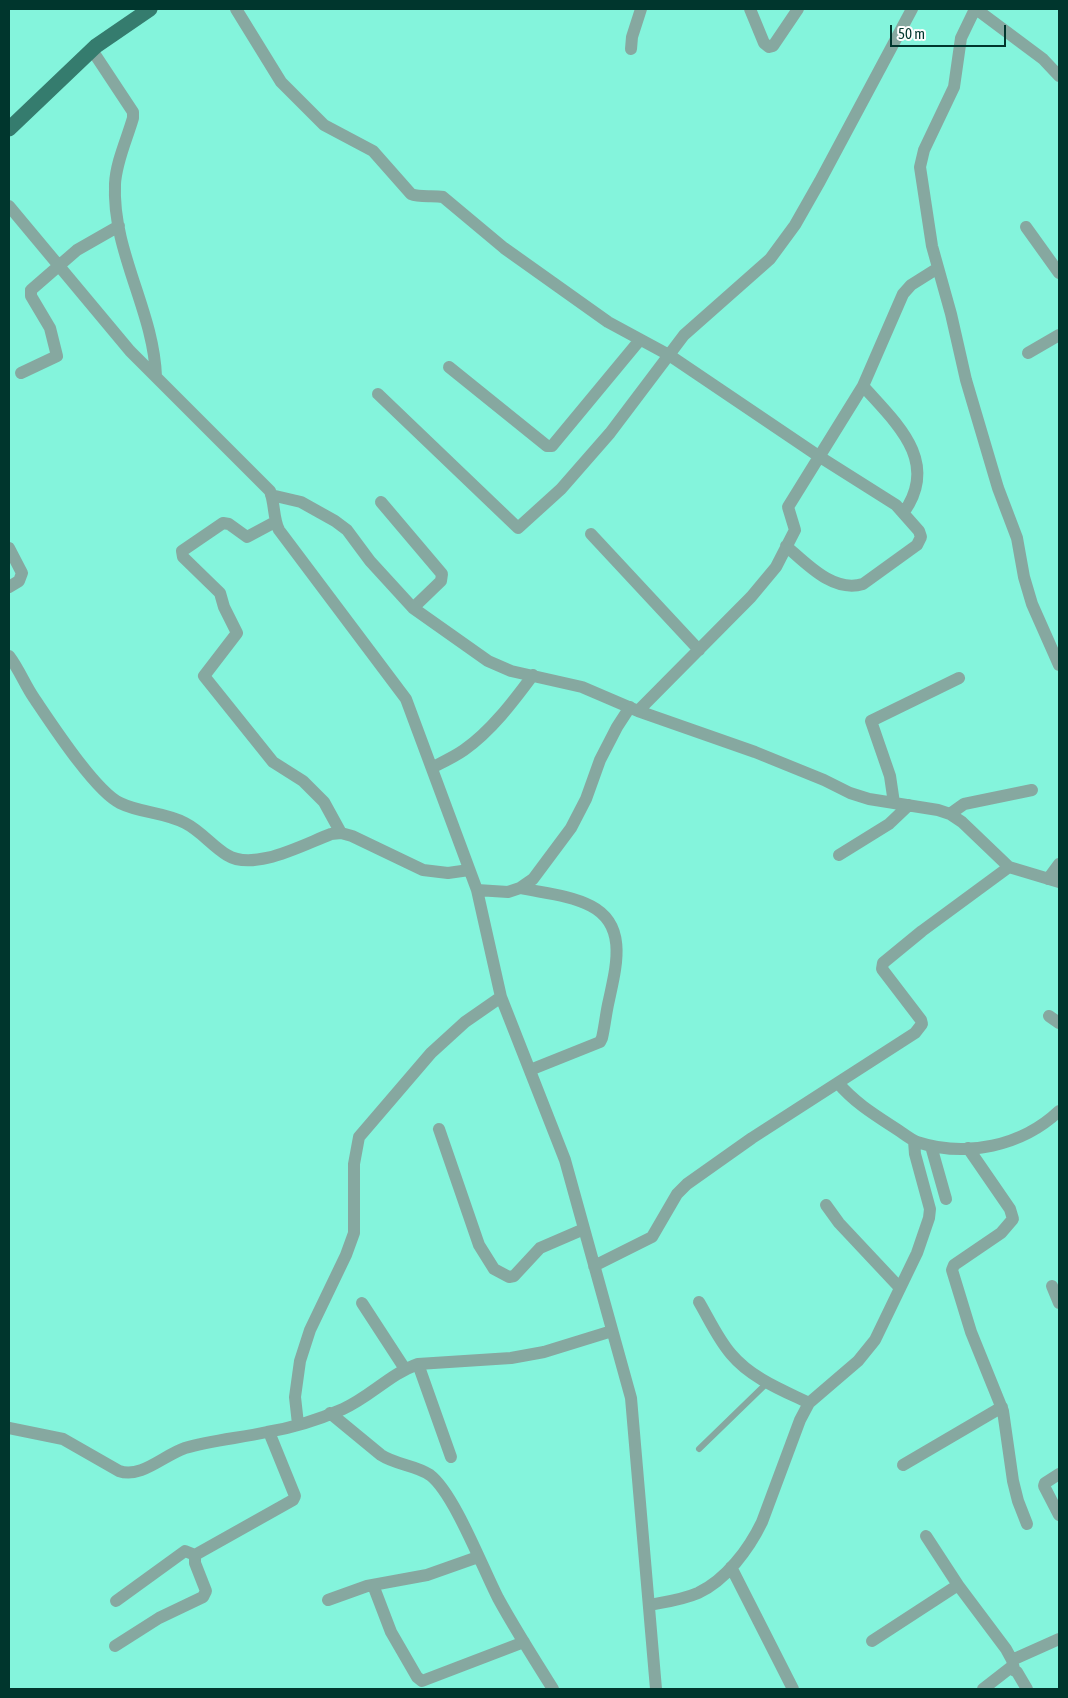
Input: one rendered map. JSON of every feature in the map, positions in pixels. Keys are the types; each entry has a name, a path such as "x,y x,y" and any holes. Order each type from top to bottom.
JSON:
{"main road":[{"path":"9,129 92,50 150,9"}],"street":[{"path":"236,9 281,82 324,125 373,151 411,194 416,196 431,194 443,197 504,248 608,322 669,355 904,512 920,531 921,540 863,584 854,587 833,582 816,571 786,546"},
{"path":"631,49 632,38 641,9"},
{"path":"750,9 764,43 769,47 773,46 798,9"},
{"path":"378,394 518,528 561,489 610,433 684,335 770,259 794,225 912,9"},
{"path":"1059,76 1043,59 975,9 961,38 954,87 921,157 920,167 932,246 966,380 998,488 1017,538 1024,577 1032,604 1059,665"},
{"path":"92,50 133,112 115,184 119,226 127,268 152,342 156,377"},
{"path":"9,206 130,351 271,495 301,502 347,530 370,561 413,608 488,661 511,671 582,687 634,709 755,752 824,780 850,793 869,799 950,814 962,822 1009,867 1054,881 1059,864"},
{"path":"21,373 57,356 50,328 30,292 57,265 96,237 119,226"},
{"path":"1026,227 1059,273"},
{"path":"477,890 508,892 520,888 533,879 571,828 586,799 600,760 617,727 699,650 762,585 776,566 796,526 788,507 863,386 903,294 911,285 938,268"},
{"path":"1028,353 1059,335"},
{"path":"449,367 547,446 552,446 639,340"},
{"path":"863,386 897,424 914,450 917,484 914,499 904,512"},
{"path":"271,495 275,522 406,699 477,890 501,996 565,1160 631,1398 656,1689"},
{"path":"381,502 442,574 441,580 413,608"},
{"path":"275,522 247,537 230,524 223,523 182,551 183,557 220,593 224,608 237,633 204,676 273,762 303,781 324,802 341,833"},
{"path":"591,534 699,650"},
{"path":"9,548 22,573 19,581 9,587"},
{"path":"9,656 34,698 88,774 106,793 120,803 169,815 186,823 228,856 244,861 258,861 331,834 341,833 352,836 423,870 448,873 470,870"},
{"path":"432,767 463,751 486,731 515,699 532,675"},
{"path":"894,803 890,776 872,721 959,678"},
{"path":"950,814 964,804 1032,790"},
{"path":"839,855 889,824 909,805"},
{"path":"594,1266 647,1240 657,1229 677,1194 687,1184 915,1033 922,1024 921,1020 882,969 883,963 922,930 1009,867"},
{"path":"520,888 579,901 593,907 604,916 616,937 617,962 600,1042 530,1070"},
{"path":"298,1424 295,1397 300,1361 310,1330 346,1255 354,1232 354,1164 359,1137 368,1124 431,1053 466,1022 501,996"},
{"path":"838,1083 861,1107 914,1141 930,1146 991,1147 1021,1137 1050,1120 1059,1111"},
{"path":"439,1129 479,1245 494,1269 509,1277 514,1276 540,1248 584,1229"},
{"path":"649,1606 680,1600 698,1593 715,1583 732,1567 755,1538 800,1420 809,1403 858,1361 875,1340 900,1288 929,1218 929,1200 915,1154 914,1141"},
{"path":"930,1146 946,1199"},
{"path":"968,1148 1013,1216 1010,1225 952,1267 970,1332 1002,1407 1016,1494 1027,1524"},
{"path":"826,1205 839,1223 900,1288"},
{"path":"1052,1286 1059,1302"},
{"path":"699,1302 731,1354 750,1372 809,1403"},
{"path":"362,1303 404,1369"},
{"path":"9,1428 64,1439 127,1474 135,1473 172,1452 269,1432 330,1413 361,1400 404,1369 418,1364 511,1358 544,1352 612,1331"},
{"path":"418,1364 451,1457"},
{"path":"903,1466 1002,1407"},
{"path":"330,1413 390,1461 430,1475 440,1485 459,1518 498,1597 553,1689"},
{"path":"195,1555 293,1500 295,1496 269,1432"},
{"path":"1059,1474 1046,1482 1044,1486 1059,1516"},
{"path":"926,1536 1013,1664 1027,1689"},
{"path":"116,1601 185,1551 195,1555"},
{"path":"114,1646 159,1618 205,1594 206,1591 195,1563 195,1555"},
{"path":"328,1600 351,1590 427,1575 478,1557"},
{"path":"732,1567 793,1689"},
{"path":"373,1585 391,1632 417,1677 422,1681 524,1642"},
{"path":"872,1641 958,1585"},
{"path":"983,1689 1013,1664 1059,1639"}],"lane":[{"path":"699,1449 767,1382"}]}
